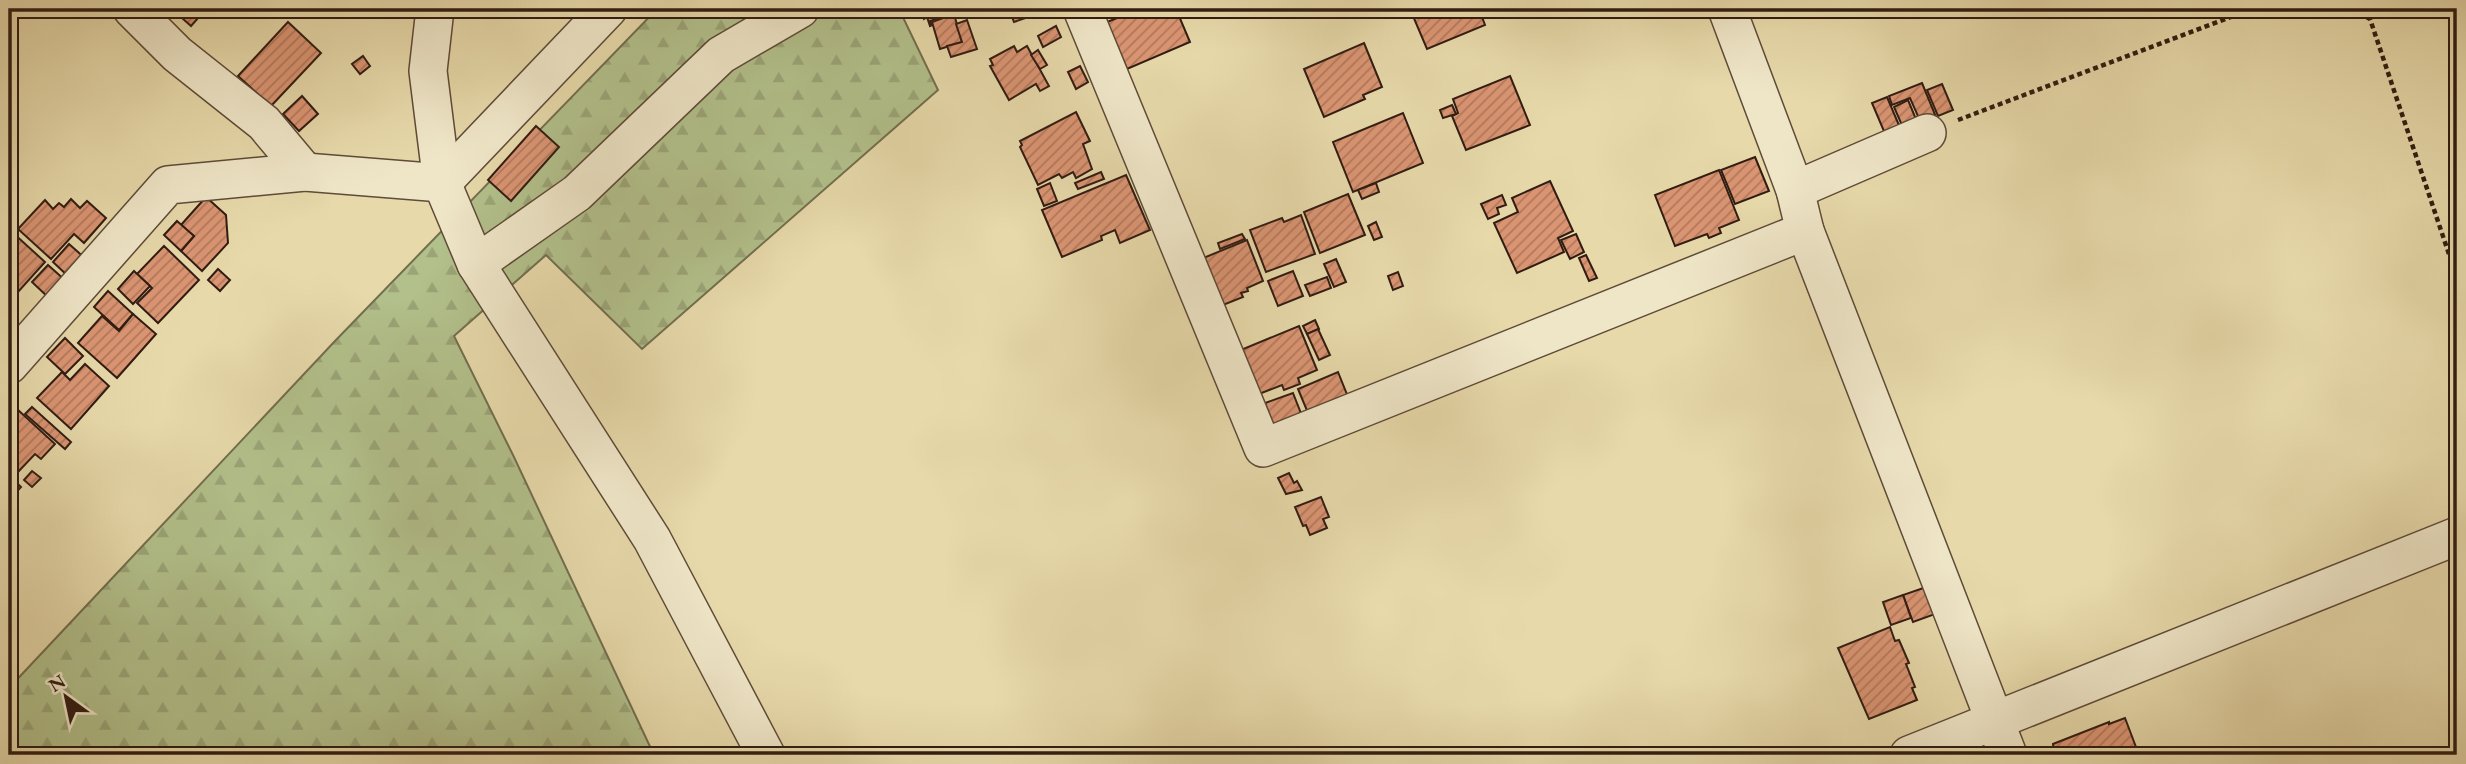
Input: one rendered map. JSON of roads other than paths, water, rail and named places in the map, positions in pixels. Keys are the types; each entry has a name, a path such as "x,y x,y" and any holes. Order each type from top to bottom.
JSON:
{"street":[{"path":"132,9 177,54 264,123 305,172"},
{"path":"435,9 428,71 442,183 476,264 652,538 766,755"},
{"path":"442,183 608,9"},
{"path":"476,264 577,193 721,55 800,9"},
{"path":"1082,9 1263,448 1805,232"},
{"path":"1727,9 1795,190 1805,232 2008,755"},
{"path":"1795,190 1927,133"},
{"path":"9,365 168,185 305,172 442,183"},
{"path":"1909,755 2457,537"}]}
